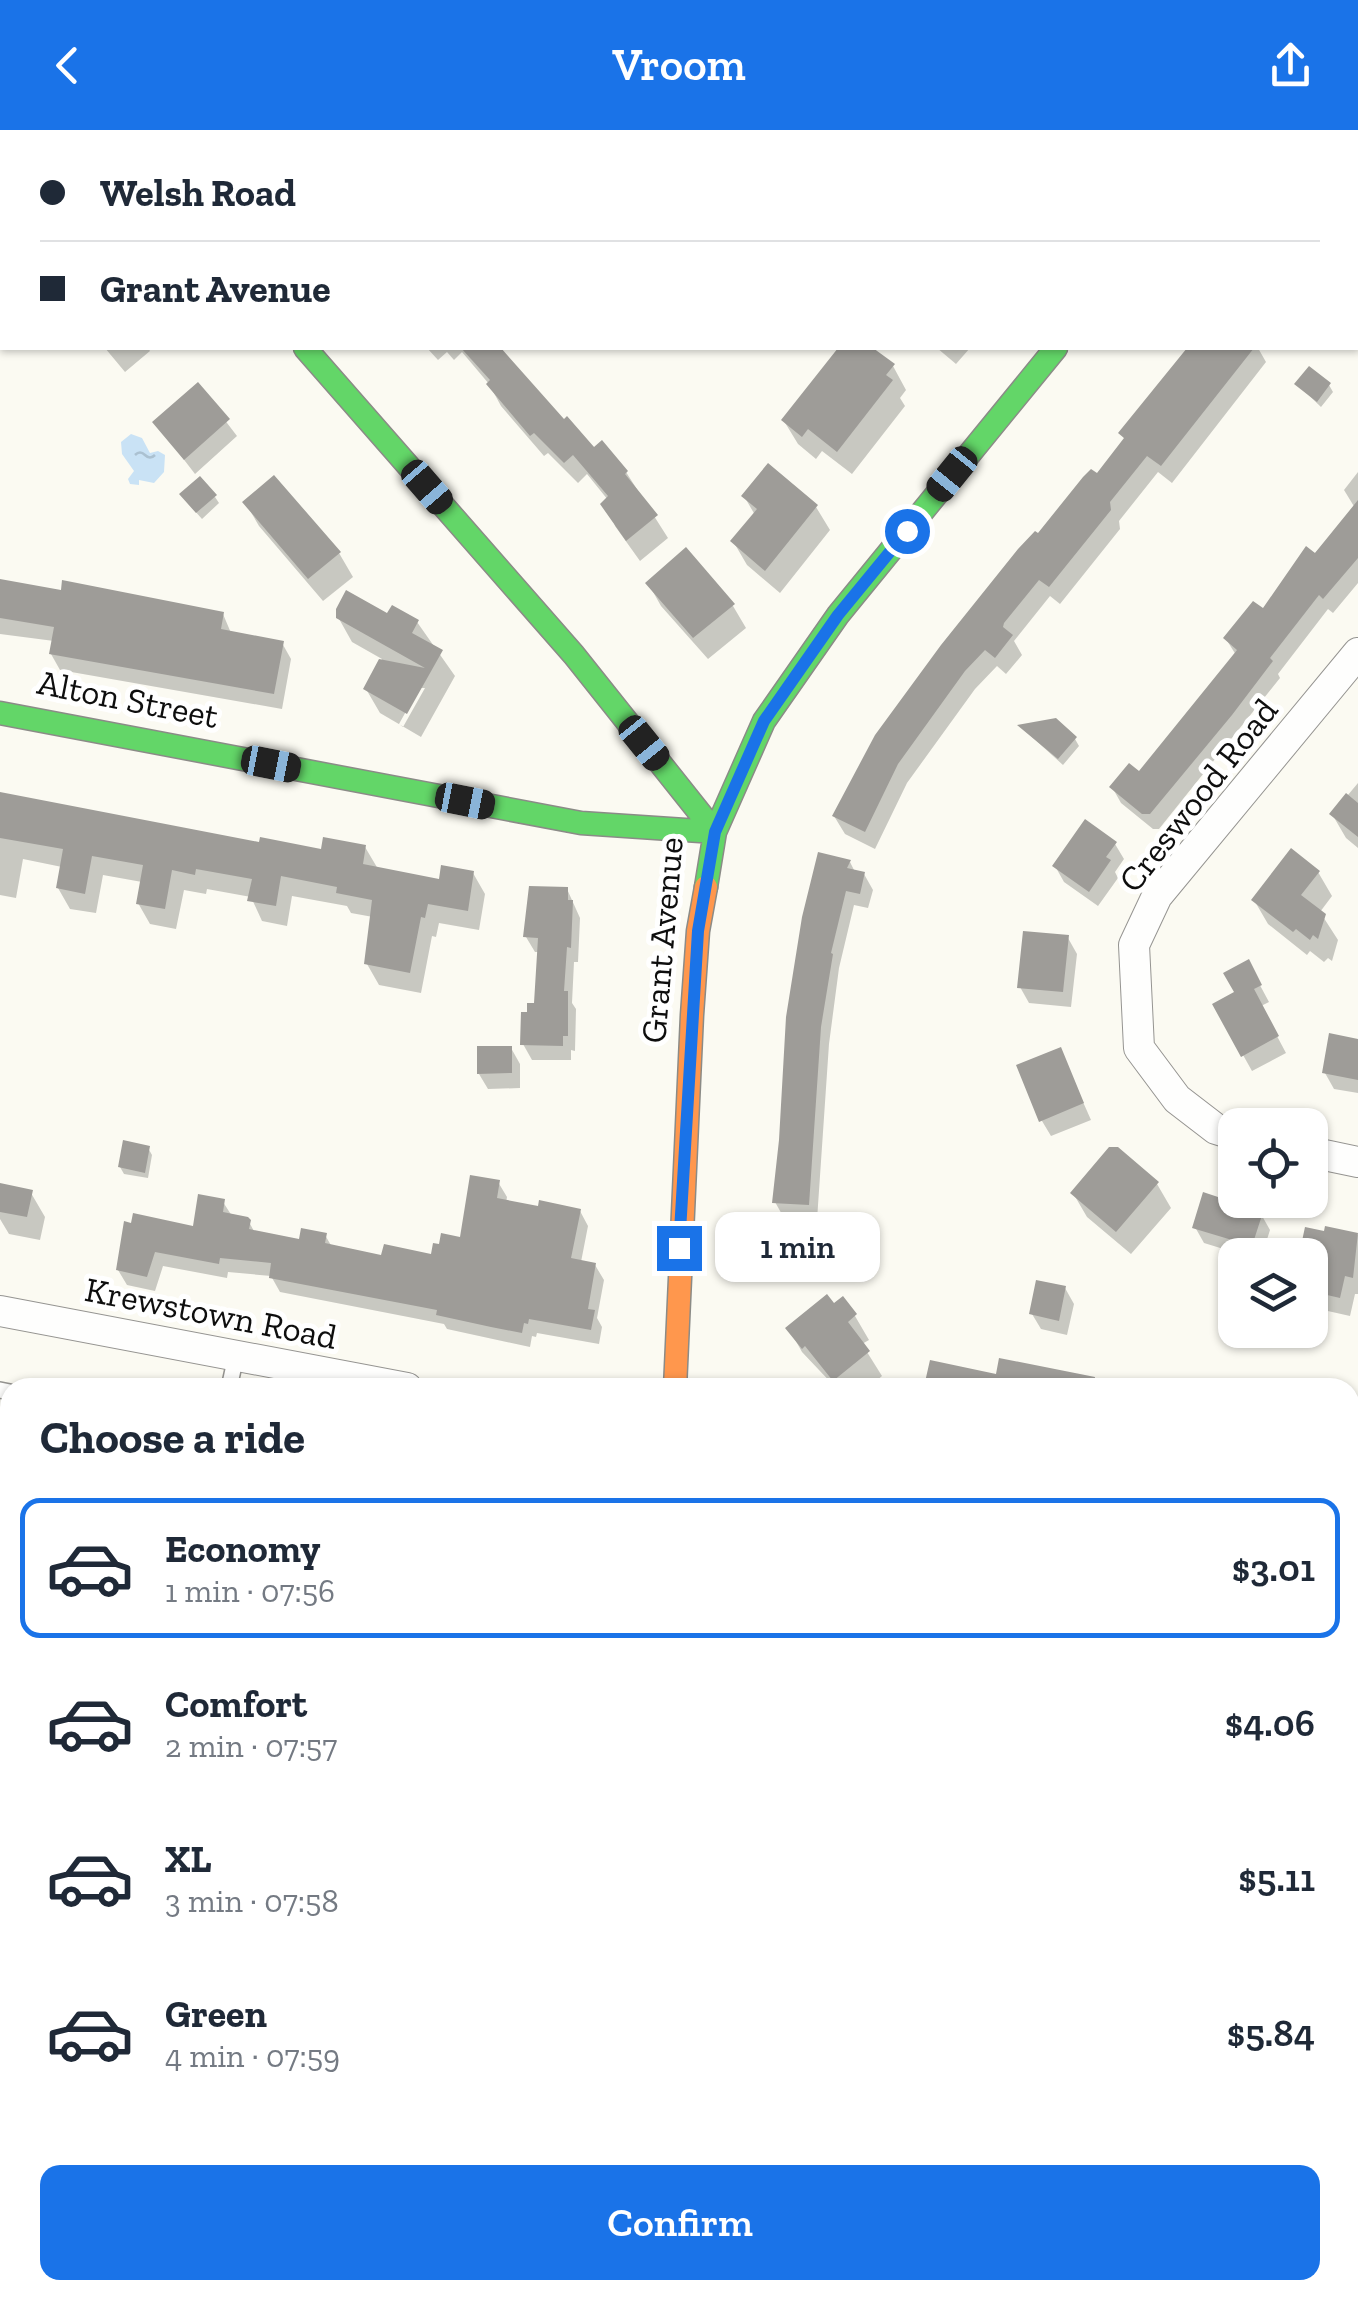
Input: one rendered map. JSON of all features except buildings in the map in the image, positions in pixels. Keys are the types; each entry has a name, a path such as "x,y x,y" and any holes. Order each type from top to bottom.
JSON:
{"street":[{"name":"Grant Avenue","path":"307,350 574,655 715,832 698,931 675,1378"},
{"path":"715,832 764,721 838,615 1054,350"},
{"name":"Creswood Road","path":"1218,1131 1177,1100 1138,1048 1134,945 1157,896 1358,653"},
{"name":"Alton Street","path":"0,713 581,823 715,832"},
{"path":"1328,1156 1358,1162"},
{"name":"Krewstown Road","path":"0,1312 355,1378"}],"lane":[{"path":"232,1378 236,1356"}],"water":[{"path":"131,434 142,438 150,453 158,451 165,455 164,472 154,483 139,480 139,485 130,484 128,479 134,471 122,454 121,442"}],"traffic: fast":[{"path":"307,350 574,655 715,832"},
{"path":"706,887 715,832 764,721 838,615 1054,350"},
{"path":"0,713 581,823 715,832"}],"traffic: slow":[{"path":"675,1378 692,1015 698,931 706,887"}],"route":[{"path":"679,1248 698,931 715,832 764,721 838,615 907,531"}]}
